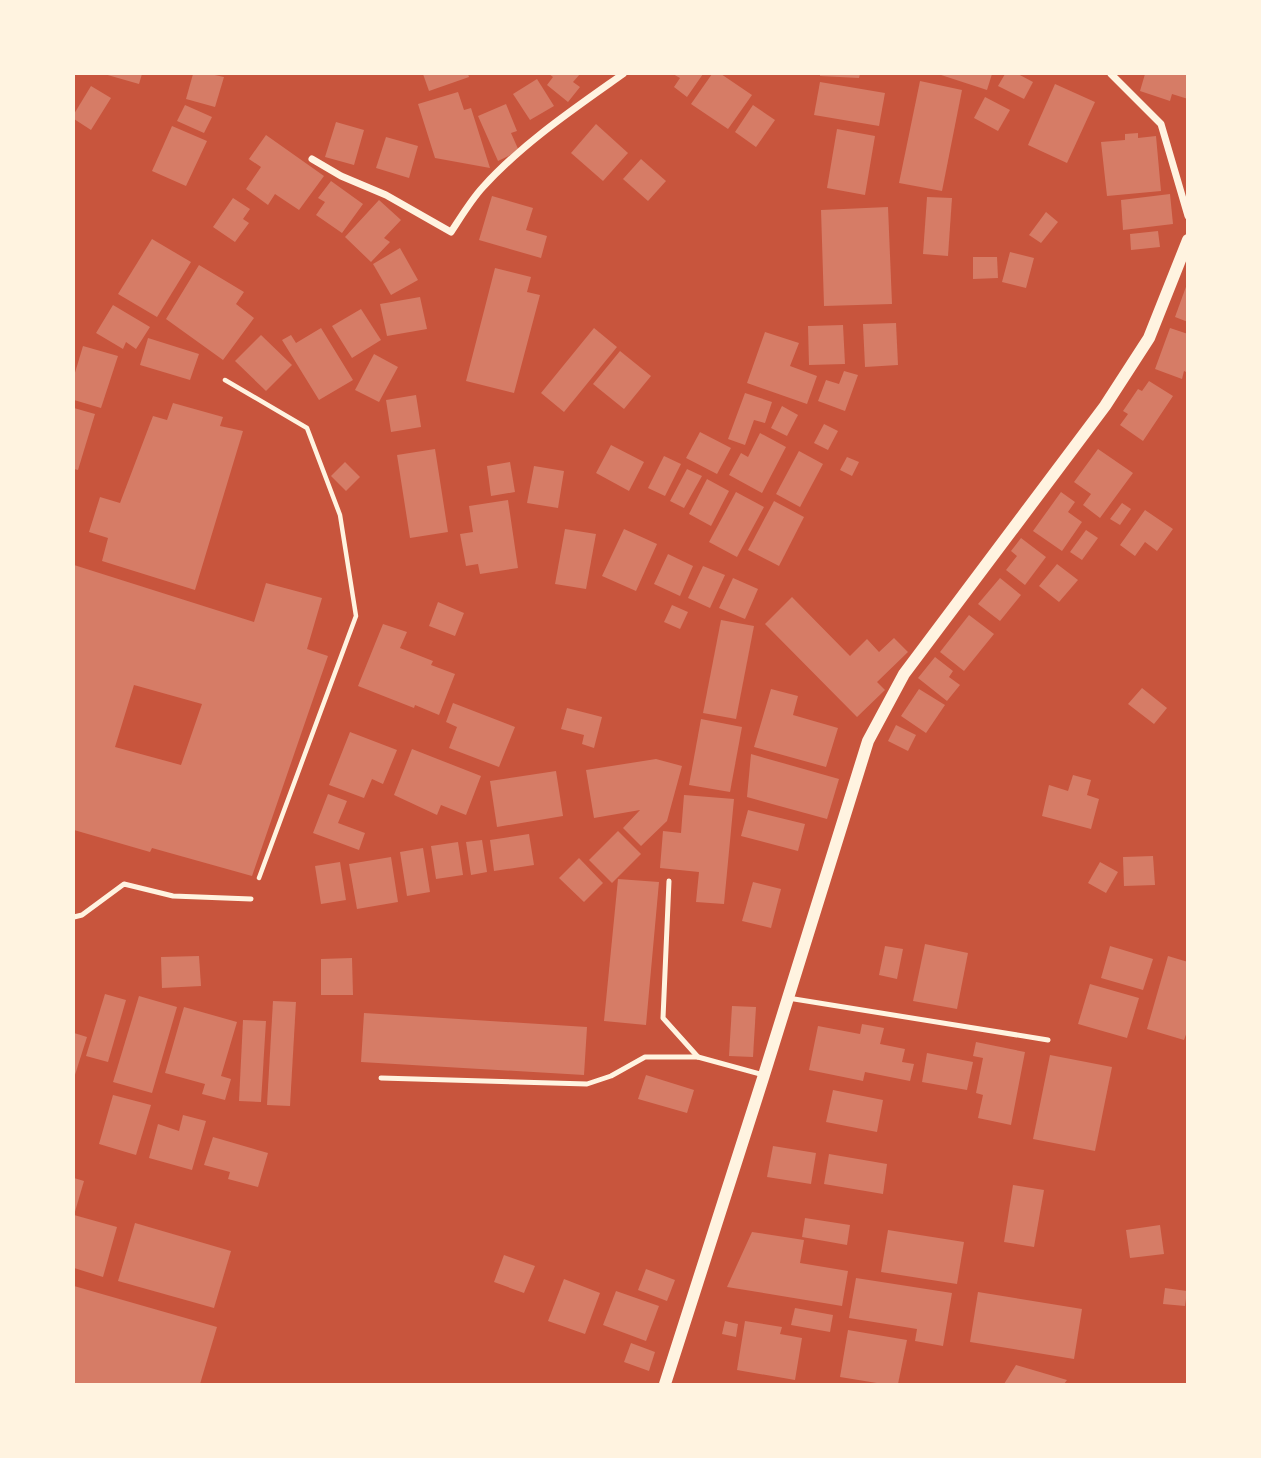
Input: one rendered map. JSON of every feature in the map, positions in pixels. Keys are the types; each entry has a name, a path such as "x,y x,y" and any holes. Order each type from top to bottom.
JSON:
{"street":[{"path":"312,159 341,176 386,195 451,232 480,189 501,168 556,122 623,74"},
{"path":"1111,74 1161,124 1188,216"},
{"path":"665,1384 868,741 904,674 1105,405 1149,338 1188,240"}],"lane":[{"path":"669,881 663,1018 698,1057"},
{"path":"74,917 82,915 124,884 173,896 251,899"},
{"path":"788,998 1048,1040"},
{"path":"382,1078 587,1084 611,1076 645,1057 698,1057 764,1075"}],"path":[{"path":"225,380 307,428 340,515 356,616 251,899"}],"building":[{"path":"104,74 142,74 139,84"},
{"path":"193,74 224,77 215,107 186,99"},
{"path":"423,74 468,74 469,77 429,91"},
{"path":"549,74 580,74 573,82 580,87 568,102 547,85 553,77"},
{"path":"673,74 703,74 687,97 674,87 680,78"},
{"path":"712,74 721,74 752,95 728,129 691,104"},
{"path":"820,74 860,74 859,78"},
{"path":"938,74 992,74 987,90"},
{"path":"1005,74 1018,74 1033,82 1024,99 998,86"},
{"path":"1145,74 1188,74 1188,99 1172,94 1170,101 1140,91"},
{"path":"537,79 554,106 530,120 513,94"},
{"path":"920,81 962,90 942,191 899,183"},
{"path":"820,82 885,93 879,126 814,115"},
{"path":"1055,84 1095,102 1067,163 1028,145"},
{"path":"91,86 111,98 91,130 74,119 74,114"},
{"path":"458,92 464,110 471,108 490,168 435,158 418,104"},
{"path":"985,97 1010,110 998,131 974,118"},
{"path":"506,104 517,131 511,133 519,151 498,161 478,116"},
{"path":"185,105 212,117 204,133 177,121"},
{"path":"753,105 775,120 756,147 735,132"},
{"path":"336,122 364,130 354,165 325,157"},
{"path":"596,124 628,153 603,181 571,153"},
{"path":"172,126 207,141 186,186 152,171"},
{"path":"837,129 875,136 865,195 827,188"},
{"path":"1138,133 1138,138 1156,136 1161,191 1107,196 1101,142 1125,140 1125,134"},
{"path":"266,135 324,176 299,210 275,194 268,205 246,189 261,167 249,159"},
{"path":"386,137 418,146 409,178 376,168"},
{"path":"641,159 666,181 648,201 623,179"},
{"path":"331,181 363,204 342,233 316,215 325,202 318,198"},
{"path":"1170,194 1173,224 1123,230 1121,200"},
{"path":"492,196 533,208 526,230 547,236 541,258 479,240"},
{"path":"927,197 952,198 948,256 923,254"},
{"path":"233,198 250,209 243,219 249,223 235,242 213,227"},
{"path":"379,200 401,220 384,238 390,242 371,262 345,237"},
{"path":"888,207 892,304 824,306 821,210"},
{"path":"1046,212 1058,222 1041,243 1029,235"},
{"path":"1158,231 1160,247 1131,250 1130,234"},
{"path":"152,239 191,262 157,317 118,294"},
{"path":"400,248 418,280 391,295 373,264"},
{"path":"1010,252 1034,258 1026,288 1002,282"},
{"path":"973,257 997,257 998,278 973,279"},
{"path":"199,265 244,292 236,304 254,318 223,360 166,319"},
{"path":"495,268 531,277 527,292 540,295 514,393 466,381"},
{"path":"1188,284 1188,322 1175,317"},
{"path":"420,297 427,329 387,336 380,304"},
{"path":"113,305 150,327 136,349 126,342 123,349 96,333"},
{"path":"361,309 381,340 352,358 332,326"},
{"path":"896,323 898,365 865,367 863,324"},
{"path":"843,325 845,364 809,365 808,326"},
{"path":"321,328 353,380 319,400 282,340 291,335 296,343"},
{"path":"594,328 617,347 564,412 541,393"},
{"path":"1170,328 1188,334 1188,373 1184,371 1182,379 1155,369"},
{"path":"765,332 799,343 790,366 817,376 807,404 747,383"},
{"path":"261,335 292,365 266,391 235,361"},
{"path":"148,338 199,354 190,380 140,365"},
{"path":"83,346 118,356 101,408 74,400 74,376"},
{"path":"620,351 651,376 624,409 593,384"},
{"path":"374,354 398,367 379,402 355,390"},
{"path":"844,371 858,375 845,411 818,401 826,380 839,384"},
{"path":"1149,381 1173,396 1143,441 1120,425 1128,414 1123,411 1138,389 1142,391"},
{"path":"745,393 772,402 765,423 754,420 745,445 728,439"},
{"path":"416,395 421,427 391,432 386,400"},
{"path":"173,403 223,417 220,426 243,431 195,590 102,561 108,538 89,532 100,497 120,503 153,416 167,420"},
{"path":"782,406 798,415 787,436 771,428"},
{"path":"74,408 95,414 78,470 74,469"},
{"path":"824,424 838,431 828,450 814,443"},
{"path":"700,432 731,448 717,474 686,458"},
{"path":"760,433 786,447 762,493 729,475 741,453 748,457"},
{"path":"611,445 644,462 629,491 596,473"},
{"path":"435,449 448,532 410,538 397,455"},
{"path":"1098,449 1133,473 1100,518 1083,505 1091,494 1074,482"},
{"path":"799,451 823,464 800,507 776,494"},
{"path":"664,456 681,464 665,496 648,488"},
{"path":"847,457 859,462 852,476 840,470"},
{"path":"345,462 360,477 346,491 331,476"},
{"path":"510,462 515,492 491,496 487,466"},
{"path":"534,466 564,471 558,508 527,503"},
{"path":"687,469 702,476 684,508 670,501"},
{"path":"707,479 729,491 711,526 689,514"},
{"path":"736,492 764,507 737,557 709,542"},
{"path":"1061,492 1075,502 1068,512 1082,522 1062,551 1033,531"},
{"path":"508,500 518,568 480,574 478,564 466,566 460,534 473,532 469,506"},
{"path":"774,501 804,517 779,566 748,550"},
{"path":"1122,503 1131,509 1120,525 1110,519"},
{"path":"1145,510 1173,529 1157,551 1145,542 1135,556 1120,545"},
{"path":"565,529 596,534 586,589 555,584"},
{"path":"624,529 657,544 636,591 602,576"},
{"path":"1086,530 1098,538 1082,560 1070,552"},
{"path":"1021,538 1046,557 1025,585 1006,570 1017,556 1011,551"},
{"path":"668,554 693,566 680,596 654,584"},
{"path":"1057,564 1078,580 1059,602 1039,586"},
{"path":"74,565 254,622 266,583 322,598 307,649 328,656 252,876 152,848 150,852 74,830","holes":["134,685 202,704 181,765 115,747"]},
{"path":"703,566 725,575 710,608 688,598"},
{"path":"733,578 758,589 745,619 719,608"},
{"path":"1000,578 1021,595 1000,621 978,604"},
{"path":"792,597 850,656 867,639 879,652 894,638 908,652 877,682 885,690 857,717 765,624"},
{"path":"438,602 464,613 455,636 429,626"},
{"path":"672,605 688,612 680,629 664,622"},
{"path":"969,615 994,634 964,671 940,652"},
{"path":"721,620 754,626 736,719 703,713"},
{"path":"383,624 407,632 400,648 433,661 431,665 455,674 439,715 358,686"},
{"path":"935,657 953,671 949,677 960,685 947,701 918,678"},
{"path":"1142,688 1167,708 1154,724 1128,704"},
{"path":"771,689 798,696 793,715 838,728 826,767 754,747"},
{"path":"919,689 945,705 926,733 901,716"},
{"path":"453,703 515,727 499,767 449,748 457,727 446,722"},
{"path":"567,708 602,717 594,748 582,744 584,735 561,729"},
{"path":"701,719 742,727 730,792 689,785"},
{"path":"896,725 916,735 908,751 888,741"},
{"path":"350,732 397,750 383,784 372,779 364,798 329,785"},
{"path":"412,749 481,776 466,815 441,805 437,815 394,795"},
{"path":"751,754 839,779 827,819 747,797"},
{"path":"656,759 682,766 667,821 641,846 623,828 640,810 594,818 586,770"},
{"path":"556,771 563,816 497,827 490,781"},
{"path":"1073,775 1091,780 1087,795 1099,799 1091,829 1042,816 1049,785 1068,791"},
{"path":"328,794 347,801 338,823 365,833 359,850 313,833"},
{"path":"684,795 734,799 724,904 696,902 699,872 660,868 663,831 681,833"},
{"path":"748,810 805,824 798,851 741,836"},
{"path":"618,831 641,854 612,883 589,860"},
{"path":"529,834 534,865 494,871 490,840"},
{"path":"482,840 487,872 471,875 466,842"},
{"path":"458,842 463,875 436,879 431,846"},
{"path":"423,848 430,892 407,896 400,852"},
{"path":"1153,856 1155,885 1124,886 1123,857"},
{"path":"391,857 398,902 357,909 349,864"},
{"path":"579,858 603,883 584,902 559,878"},
{"path":"340,862 346,900 321,904 315,866"},
{"path":"1100,862 1118,872 1106,893 1088,883"},
{"path":"618,879 659,882 646,1025 604,1021"},
{"path":"753,882 781,889 771,928 742,921"},
{"path":"925,944 968,953 957,1009 913,1001"},
{"path":"885,946 903,949 897,979 879,975"},
{"path":"1110,946 1153,959 1143,990 1101,978"},
{"path":"199,956 201,986 162,988 161,957"},
{"path":"1168,956 1188,962 1188,1029 1184,1040 1147,1029"},
{"path":"352,958 353,995 321,995 321,959"},
{"path":"1090,984 1139,998 1127,1038 1078,1024"},
{"path":"105,994 126,1000 108,1062 86,1056"},
{"path":"139,996 177,1007 152,1093 113,1082"},
{"path":"273,1001 296,1002 290,1106 267,1105"},
{"path":"732,1006 756,1007 753,1057 729,1056"},
{"path":"184,1007 237,1022 221,1076 231,1079 225,1100 202,1094 205,1084 165,1073"},
{"path":"364,1013 587,1027 584,1075 361,1062"},
{"path":"243,1020 266,1021 261,1102 239,1101"},
{"path":"862,1024 884,1028 880,1044 905,1049 902,1062 914,1064 910,1081 865,1072 863,1081 809,1070 818,1026 860,1034"},
{"path":"74,1033 87,1037 74,1078"},
{"path":"976,1042 1025,1052 1011,1125 978,1118 983,1095 976,1093 983,1058 973,1056"},
{"path":"927,1053 973,1062 967,1090 922,1082"},
{"path":"1050,1055 1112,1067 1095,1151 1033,1139"},
{"path":"646,1075 694,1090 687,1113 638,1099"},
{"path":"833,1090 883,1100 877,1132 826,1122"},
{"path":"113,1095 151,1105 136,1155 99,1144"},
{"path":"183,1115 206,1121 192,1170 149,1158 158,1124 179,1131"},
{"path":"213,1137 268,1153 258,1187 228,1179 230,1172 204,1165"},
{"path":"773,1146 816,1153 811,1184 767,1177"},
{"path":"829,1154 887,1164 883,1194 824,1184"},
{"path":"74,1178 84,1181 74,1215"},
{"path":"1013,1185 1044,1190 1034,1247 1004,1242"},
{"path":"74,1215 117,1227 103,1277 74,1268"},
{"path":"805,1218 850,1225 847,1245 802,1237"},
{"path":"135,1223 231,1251 214,1308 118,1281"},
{"path":"1160,1225 1164,1254 1130,1258 1126,1230"},
{"path":"888,1230 964,1242 957,1284 881,1272"},
{"path":"752,1232 804,1240 800,1263 848,1271 842,1306 727,1287"},
{"path":"504,1255 535,1266 524,1293 494,1282"},
{"path":"646,1269 675,1280 667,1301 638,1290"},
{"path":"856,1278 952,1293 943,1346 915,1341 917,1329 849,1318"},
{"path":"564,1279 600,1293 585,1334 548,1321"},
{"path":"74,1286 217,1327 200,1384 74,1384"},
{"path":"1165,1288 1187,1291 1185,1306 1163,1304"},
{"path":"616,1291 659,1306 646,1341 603,1325"},
{"path":"978,1292 1082,1309 1074,1359 970,1342"},
{"path":"795,1308 833,1315 830,1332 791,1325"},
{"path":"725,1321 738,1324 736,1337 722,1334"},
{"path":"745,1321 782,1327 780,1334 802,1338 795,1380 737,1370"},
{"path":"848,1330 907,1340 898,1384 840,1377"},
{"path":"631,1343 655,1352 649,1371 624,1362"},
{"path":"1016,1365 1067,1380 1064,1384 1004,1384"}]}
